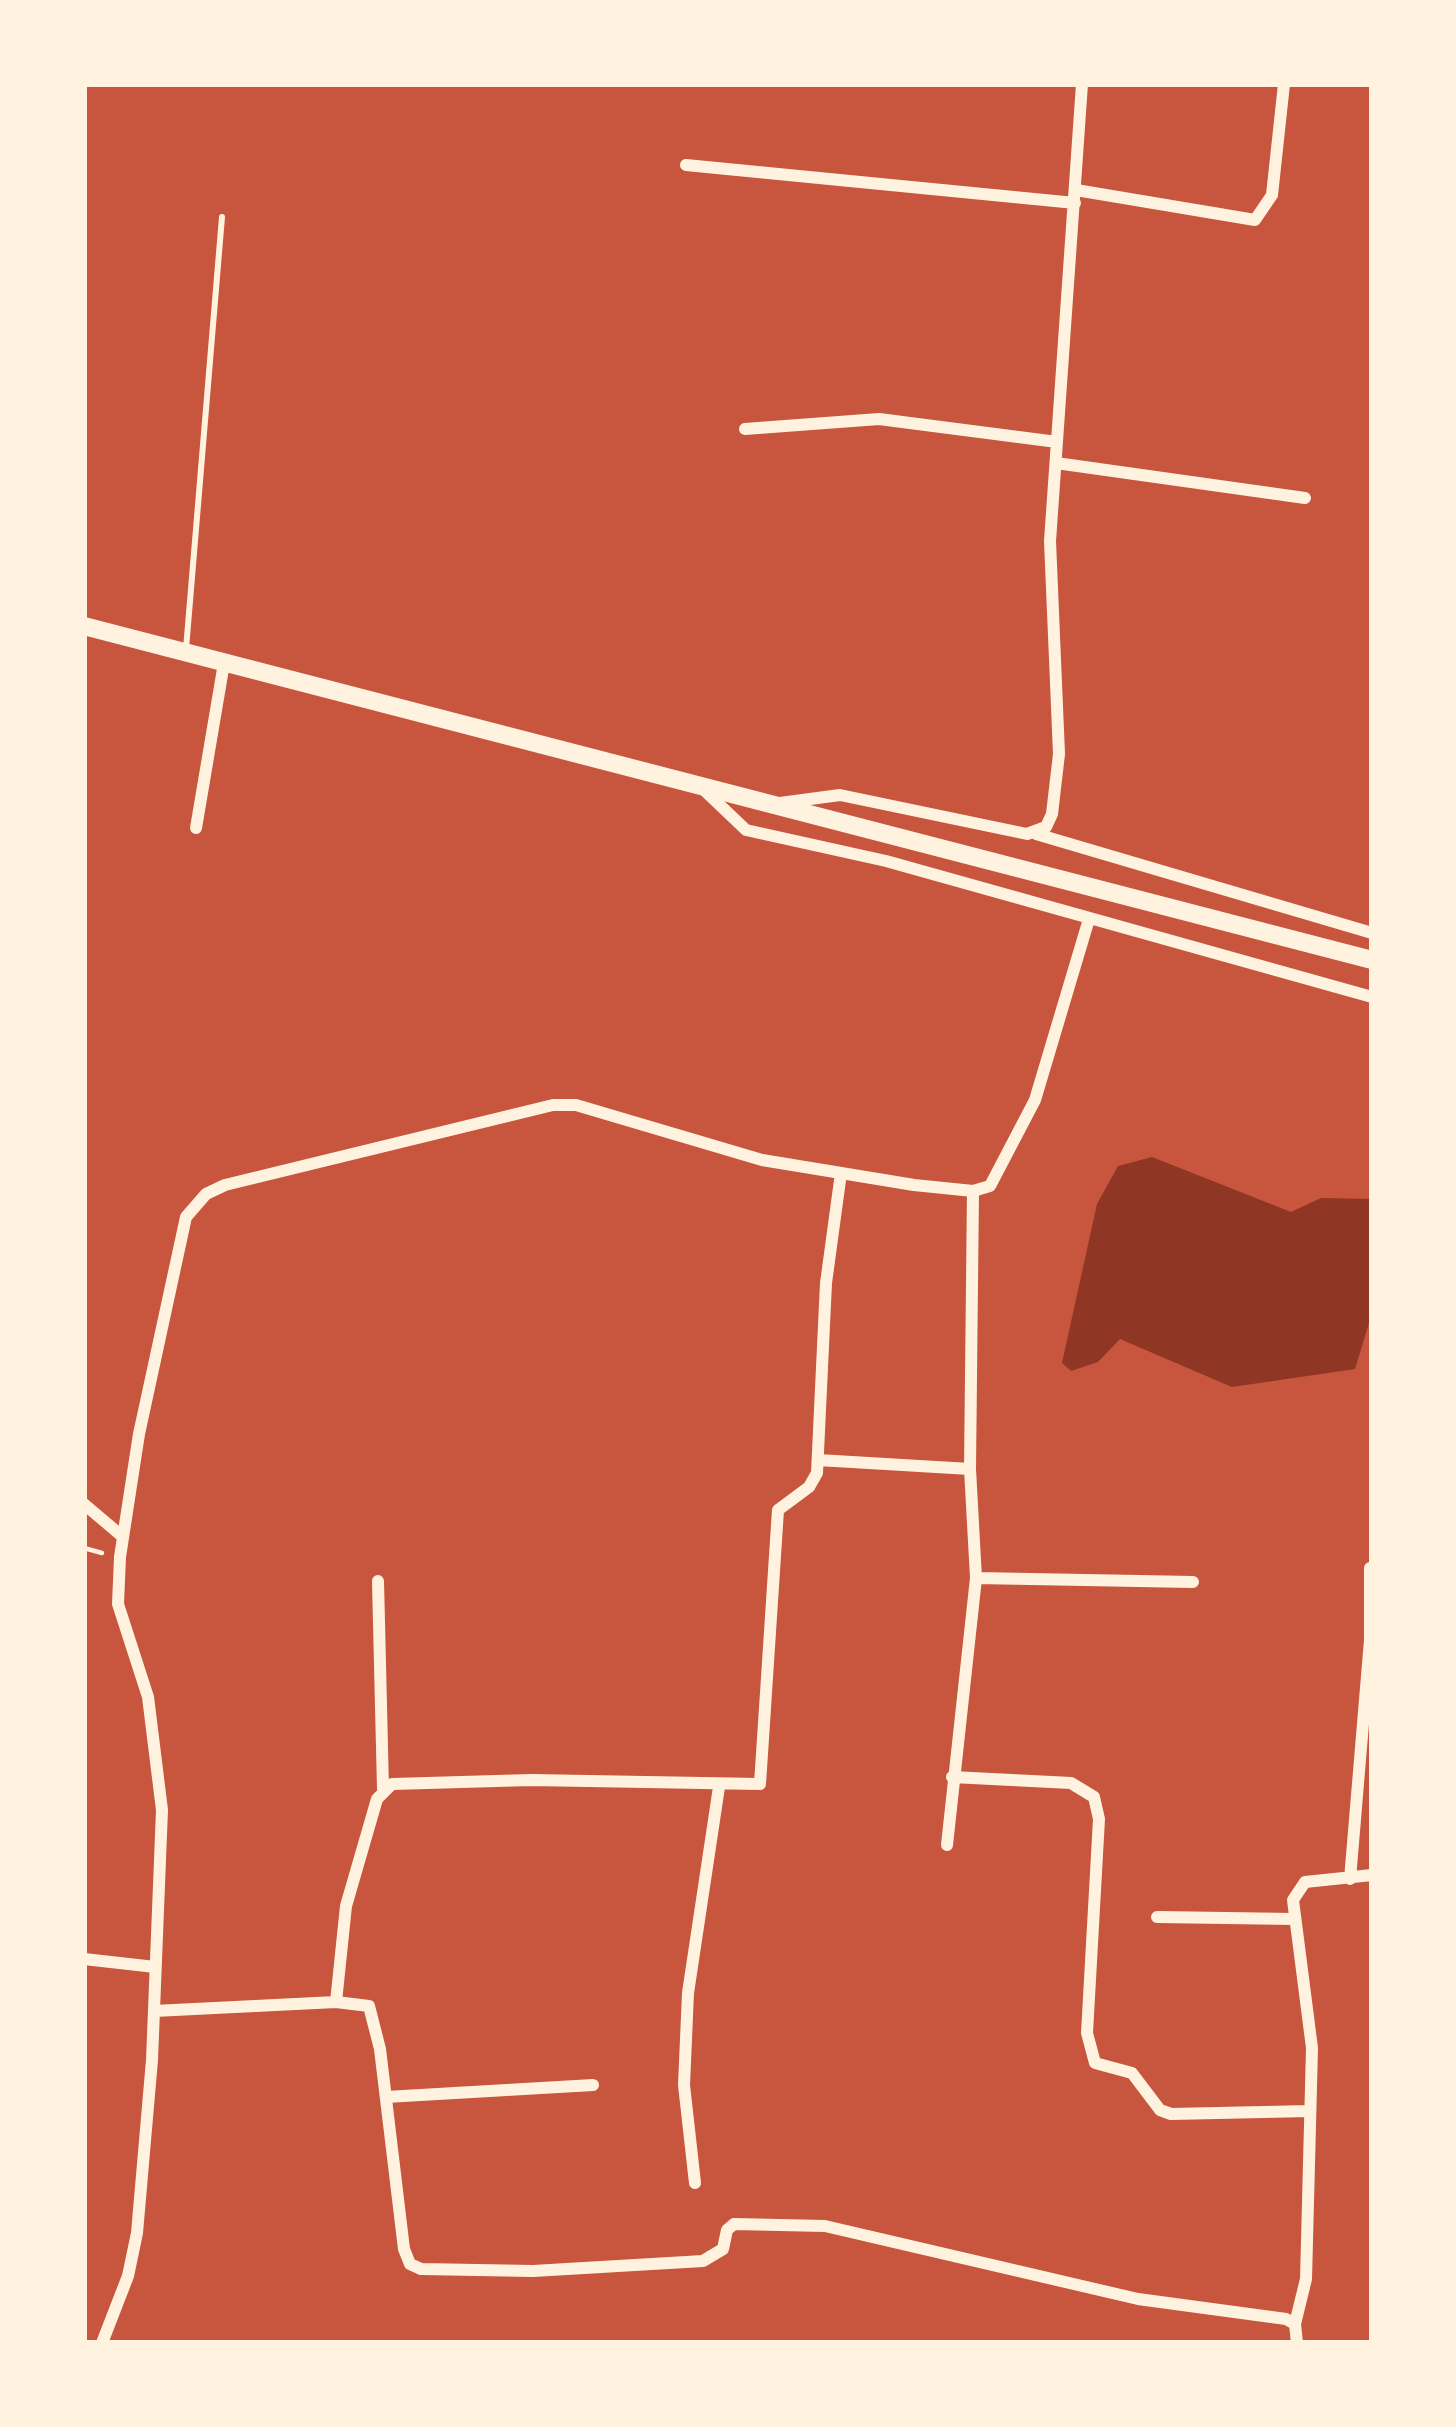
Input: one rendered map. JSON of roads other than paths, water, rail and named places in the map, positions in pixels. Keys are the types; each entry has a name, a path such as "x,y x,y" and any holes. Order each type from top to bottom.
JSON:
{"main road":[{"path":"84,626 1372,960"}],"street":[{"path":"1036,834 1052,814 1059,754 1051,610 1056,463 1082,84"},
{"path":"686,165 1076,196 1255,220 1272,195 1284,84"},
{"path":"745,429 879,419 1057,442"},
{"path":"1056,463 1305,498"},
{"path":"196,828 224,663"},
{"path":"704,790 746,830 886,861 1372,997"},
{"path":"767,805 840,795 1036,834 1372,933"},
{"path":"102,2343 128,2276 137,2233 154,2011 161,1810 148,1697 118,1604 123,1537 186,1216 206,1194 225,1184 553,1105 576,1106 762,1160 973,1191 998,1178 1035,1100 1089,919"},
{"path":"383,1789 417,1780 753,1788 765,1776 778,1510 816,1480 826,1282 841,1173"},
{"path":"947,1845 976,1578 970,1469 973,1191"},
{"path":"818,1460 970,1469"},
{"path":"84,1504 123,1537"},
{"path":"1350,1880 1370,1640 1370,1568"},
{"path":"976,1578 1193,1582"},
{"path":"336,2002 346,1906 383,1789 378,1581"},
{"path":"952,1777 1071,1783 1094,1797 1099,1819 1087,2033 1095,2063 1132,2073 1160,2110 1171,2114 1310,2111"},
{"path":"695,2183 684,2085 688,1993 718,1787"},
{"path":"1297,2343 1295,2324 1306,2279 1309,1996 1293,1900 1305,1882 1372,1875"},
{"path":"1157,1918 1294,1919"},
{"path":"84,1959 154,1967"},
{"path":"154,2011 336,2002 369,2006 386,2097 404,2249 410,2264 422,2269 533,2271 703,2261 723,2249 727,2230 734,2224 806,2225 848,2230 1138,2299 1295,2324"},
{"path":"386,2097 593,2085"}],"lane":[{"path":"186,653 223,217"}]}
